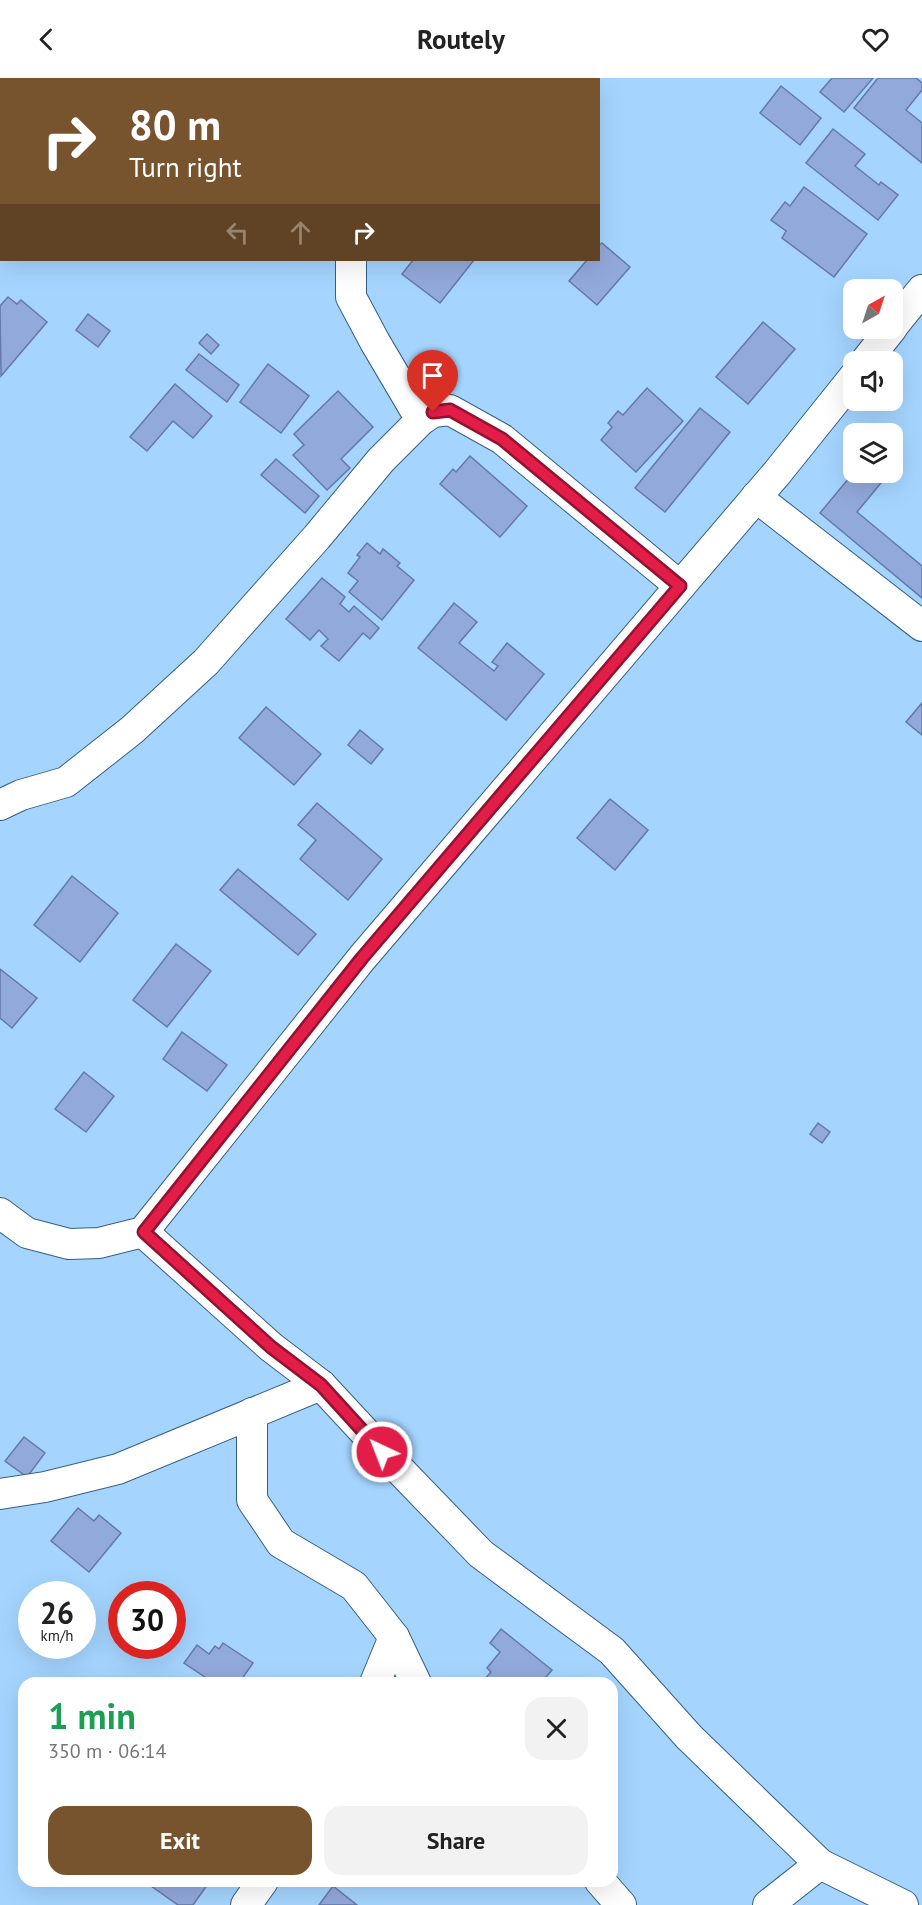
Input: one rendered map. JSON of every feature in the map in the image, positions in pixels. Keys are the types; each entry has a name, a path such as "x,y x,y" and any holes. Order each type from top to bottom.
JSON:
{"street":[{"path":"351,261 351,297 420,420"},
{"path":"903,314 922,290"},
{"path":"874,351 884,339"},
{"path":"0,1213 27,1233 69,1244 99,1243 144,1232 362,958 756,497 843,390"},
{"path":"0,805 21,795 66,782 132,730 206,662 317,537 381,460 420,420 433,412 450,410 502,439 680,586"},
{"path":"756,497 922,626"},
{"path":"144,1232 271,1347 321,1385 481,1554 612,1651 689,1737 820,1864 903,1905"},
{"path":"0,1494 45,1487 118,1469 321,1385"},
{"path":"252,1413 252,1500 280,1543 354,1586 394,1637 413,1677"},
{"path":"377,1677 394,1637"},
{"path":"768,1905 820,1864"},
{"path":"246,1905 259,1887"},
{"path":"605,1887 621,1905"}],"building":[{"path":"832,78 873,78 844,112 820,92"},
{"path":"878,78 916,78 922,83 922,90 906,110 922,123 922,163 854,108"},
{"path":"781,86 821,118 800,145 760,113"},
{"path":"833,129 865,154 855,166 879,185 881,182 898,195 878,220 806,163"},
{"path":"804,187 867,234 834,277 782,238 786,231 771,220 785,202 790,206"},
{"path":"602,243 630,267 597,305 569,281 586,261 600,261 600,244"},
{"path":"412,261 473,261 440,303 402,274"},
{"path":"8,297 17,304 21,300 47,322 1,376 0,306"},
{"path":"88,314 110,331 98,347 76,330"},
{"path":"763,322 795,349 748,404 716,377"},
{"path":"207,334 219,345 211,354 199,343"},
{"path":"199,354 239,385 227,402 186,370"},
{"path":"268,364 309,396 281,433 240,402"},
{"path":"175,384 212,416 193,438 173,421 147,451 130,437"},
{"path":"647,388 683,421 636,472 601,440 612,427 608,423 618,411 623,415"},
{"path":"338,391 373,427 341,459 350,468 327,490 293,455 304,445 294,434"},
{"path":"700,408 730,432 665,512 635,488"},
{"path":"470,456 527,506 500,537 440,484 453,469 456,472"},
{"path":"276,459 319,496 305,513 261,475"},
{"path":"845,483 881,483 857,512 922,566 922,598 820,513"},
{"path":"367,543 380,554 383,549 400,563 397,566 414,580 382,620 349,592 358,581 348,573 360,557 357,555"},
{"path":"322,578 345,597 340,604 349,612 354,606 379,628 370,639 363,633 339,661 321,646 328,639 319,630 310,640 286,619"},
{"path":"454,603 477,622 459,643 494,671 498,666 492,662 507,643 544,674 506,720 418,648"},
{"path":"922,703 922,735 906,722"},
{"path":"266,707 321,754 294,785 239,738"},
{"path":"360,730 383,749 371,764 348,745"},
{"path":"610,799 648,830 615,870 577,838"},
{"path":"317,803 382,859 348,900 300,859 316,840 298,825"},
{"path":"238,869 316,934 298,955 220,890"},
{"path":"72,876 118,913 80,962 34,925"},
{"path":"176,944 211,971 167,1027 133,1000"},
{"path":"0,969 37,998 12,1028 0,1018"},
{"path":"182,1032 227,1065 207,1091 163,1059"},
{"path":"84,1072 114,1096 86,1132 55,1109"},
{"path":"818,1123 830,1132 822,1143 810,1134"},
{"path":"24,1437 45,1453 27,1477 5,1461"},
{"path":"78,1508 94,1521 99,1515 121,1533 89,1572 51,1541"},
{"path":"501,1629 552,1670 546,1677 486,1677 491,1672 487,1668 500,1652 490,1643"},
{"path":"223,1643 253,1663 243,1677 205,1677 184,1663 197,1645 209,1654 215,1646 219,1649"},
{"path":"152,1887 206,1887 193,1905 178,1905"},
{"path":"334,1887 357,1905 319,1905"}],"route":[{"path":"382,1452 321,1385 271,1347 144,1232 362,958 680,586 502,439 450,410 433,412"}]}
